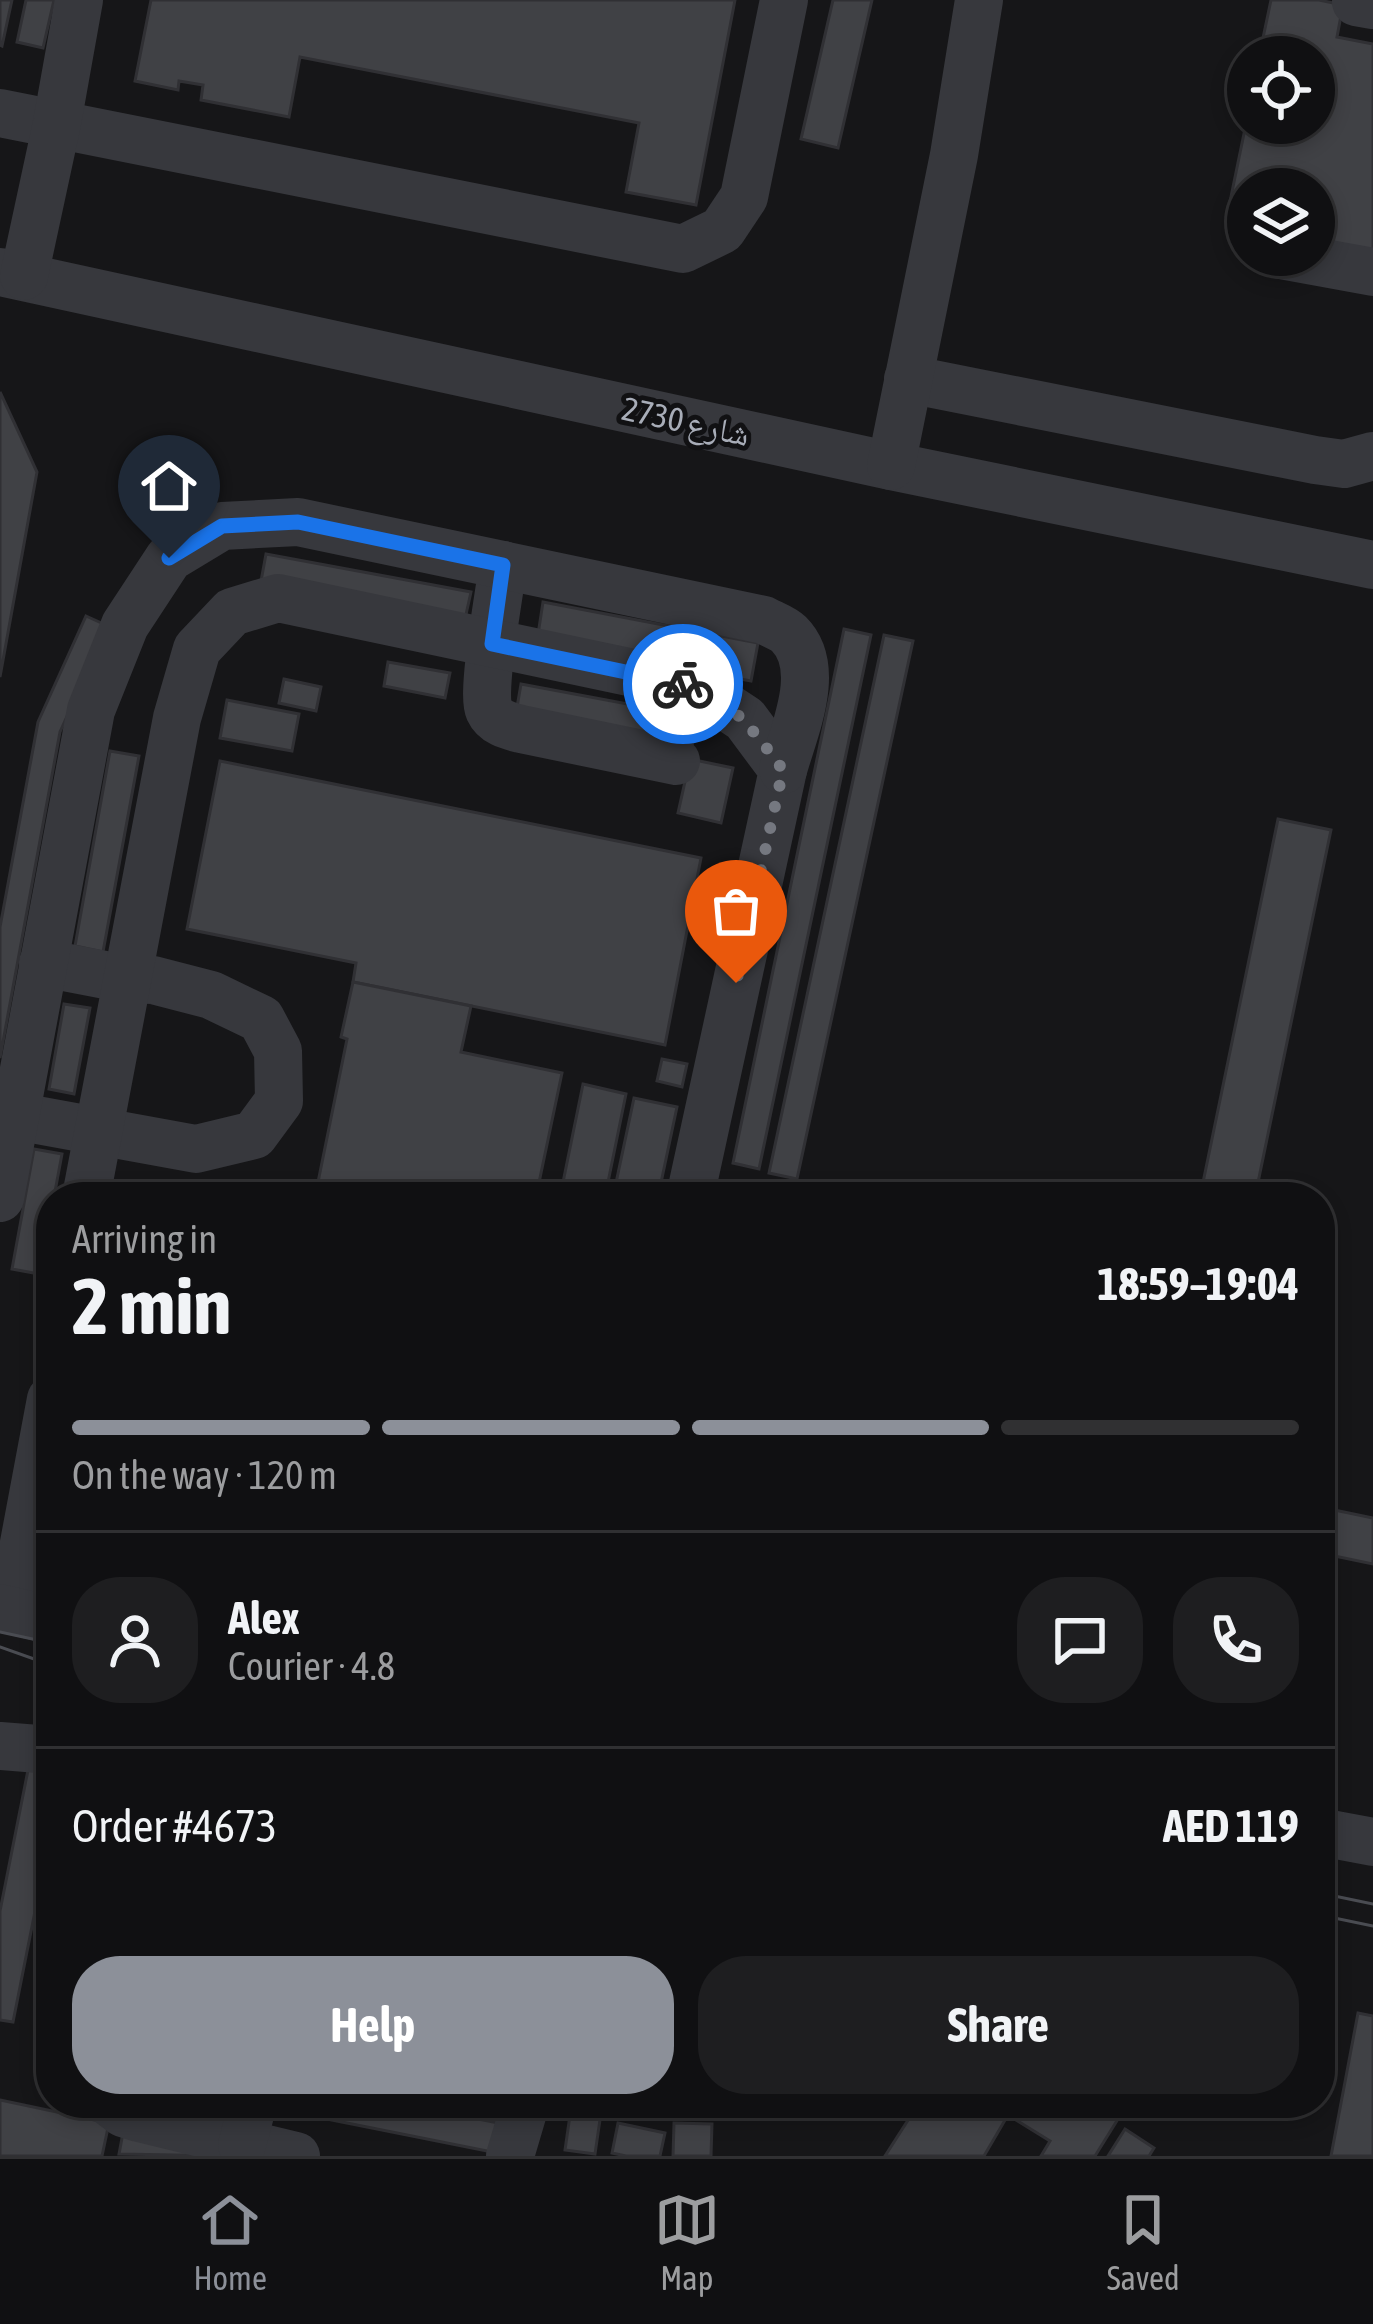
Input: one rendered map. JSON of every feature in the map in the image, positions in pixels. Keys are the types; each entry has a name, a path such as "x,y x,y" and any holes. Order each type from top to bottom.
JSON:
{"street":[{"path":"12,274 57,123 79,0"},
{"path":"0,113 683,249 722,230 744,197 784,0"},
{"path":"891,466 954,155 979,0"},
{"path":"1335,265 1373,272"},
{"name":"شارع 2730","path":"12,274 891,466 1373,565"},
{"path":"908,379 1315,460 1344,464 1373,456"},
{"path":"0,1198 91,710 125,625 169,558 222,526 298,522 764,620 788,633 806,662 801,703 693,1182"},
{"path":"503,565 486,706 493,717 503,724 676,761"},
{"path":"88,1182 177,718 197,649 232,612 278,598 695,686 745,719 783,770"},
{"path":"15,1116 196,1149 254,1135 279,1102 278,1051 261,1019 211,995 153,980 44,963"},
{"path":"17,1584 36,1481"},
{"path":"1335,1835 1373,1842"},
{"path":"179,2118 247,2124 296,2156"},
{"path":"510,2156 521,2118"}],"building":[{"path":"0,0 12,0 2,46 0,45"},
{"path":"26,0 54,0 43,48 17,42"},
{"path":"151,0 735,0 696,205 626,192 639,123 300,57 289,117 201,100 203,85 179,81 178,90 135,81"},
{"path":"833,0 872,0 838,148 801,139"},
{"path":"1271,0 1319,0 1343,5 1337,37 1373,44 1373,251 1335,243 1335,168 1237,168 1242,144 1335,144 1335,36 1263,36"},
{"path":"0,392 37,472 0,677"},
{"path":"266,554 471,592 465,619 261,581"},
{"path":"543,602 758,643 751,681 537,641"},
{"path":"86,616 108,626 60,732 0,1058 0,927 38,722"},
{"path":"844,629 871,635 759,1169 733,1163"},
{"path":"884,635 913,641 797,1179 769,1173"},
{"path":"388,662 450,673 445,698 384,686"},
{"path":"284,679 321,687 316,711 279,703"},
{"path":"521,684 697,717 692,747 516,713"},
{"path":"227,700 299,714 292,751 220,738"},
{"path":"110,751 139,756 103,952 75,946"},
{"path":"690,759 733,768 721,823 678,813"},
{"path":"220,761 701,858 665,1045 353,982 356,963 187,929"},
{"path":"1278,819 1331,830 1258,1182 1203,1182"},
{"path":"353,982 471,1006 461,1052 562,1073 539,1182 318,1182 347,1039 341,1037"},
{"path":"64,1004 90,1008 74,1094 49,1089"},
{"path":"662,1059 687,1064 682,1087 657,1081"},
{"path":"583,1084 626,1094 608,1182 563,1182"},
{"path":"634,1098 677,1107 661,1182 616,1182"},
{"path":"34,1149 62,1154 57,1182 36,1182 36,1273 12,1269"},
{"path":"1335,1510 1373,1518 1373,1564 1335,1556"},
{"path":"29,1765 36,1767 36,1906 13,2022 0,2020 0,1911"},
{"path":"1358,2013 1373,2016 1373,2156 1331,2156"},
{"path":"0,2100 36,2108 36,2118 109,2123 102,2156 0,2156"},
{"path":"322,2118 474,2118 508,2125 502,2154"},
{"path":"570,2118 600,2118 595,2154 565,2150"},
{"path":"909,2118 1006,2118 984,2156 885,2156"},
{"path":"1013,2118 1119,2118 1095,2156 1041,2156 1050,2141"},
{"path":"125,2122 230,2156 119,2154"},
{"path":"618,2123 665,2133 660,2156 612,2153"},
{"path":"674,2123 712,2124 711,2156 673,2156"},
{"path":"1125,2129 1154,2148 1149,2156 1108,2156"}],"tram line":[{"path":"0,1632 36,1640"},
{"path":"0,1647 36,1660"},
{"path":"1335,1896 1373,1904"},
{"path":"1335,1918 1373,1926"}],"way so far":[{"path":"683,684 695,686 745,719 783,770 736,983"}],"route":[{"path":"169,558 222,526 298,522 503,565 492,644 683,684"}]}
